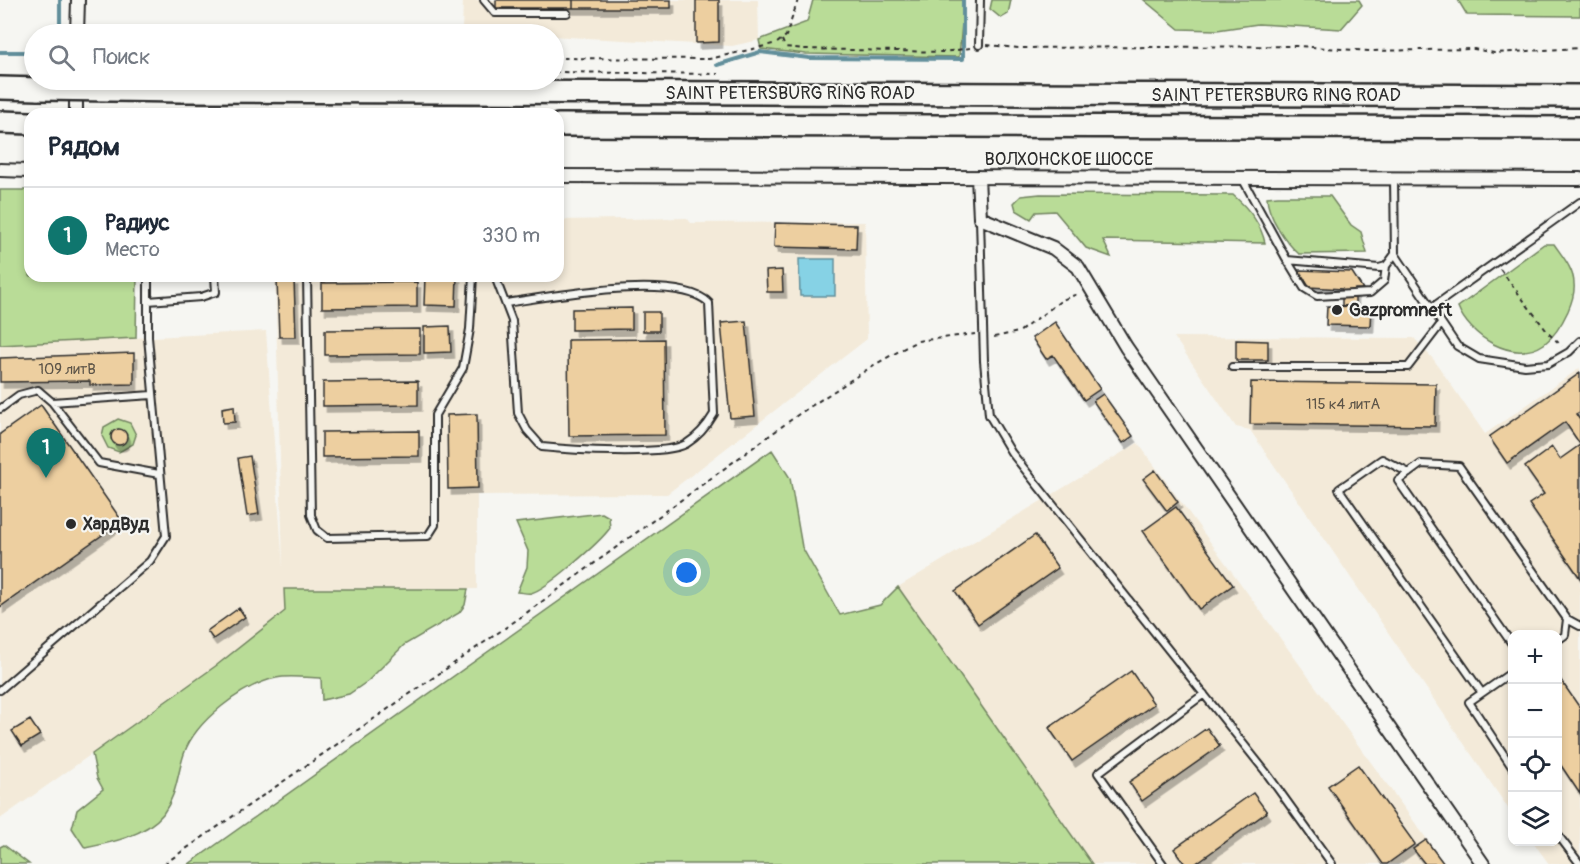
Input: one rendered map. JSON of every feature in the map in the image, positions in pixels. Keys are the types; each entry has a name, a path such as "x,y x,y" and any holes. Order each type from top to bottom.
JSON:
{"highway":[{"name":"SAINT PETERSBURG RING ROAD","path":"0,88 24,88"},
{"name":"SAINT PETERSBURG RING ROAD","path":"121,90 1580,96"},
{"path":"0,122 24,123"},
{"name":"SAINT PETERSBURG RING ROAD","path":"564,124 1580,128"}],"street":[{"path":"77,24 78,0"},
{"path":"76,90 76,108"},
{"path":"0,170 24,171"},
{"name":"ВОЛХОНСКОЕ ШОССЕ","path":"564,176 1580,179"},
{"path":"978,177 980,218 1053,248 1078,267 1125,347 1483,864"}],"lane":[{"path":"484,0 495,13 567,13"},
{"path":"979,45 980,0"},
{"path":"1242,178 1304,288 1317,296 1370,293 1384,281 1386,266 1395,254"},
{"path":"1394,178 1395,254 1430,309 1457,345 1479,359 1525,366 1548,364 1569,352 1580,341"},
{"path":"1430,309 1580,202"},
{"path":"980,218 989,415 1011,452 1265,771 1332,864"},
{"path":"1287,260 1379,268 1386,266"},
{"path":"0,690 150,561 166,536 152,395 148,282"},
{"path":"148,301 201,297 216,292 215,282"},
{"path":"307,282 311,515 317,530 327,538 428,536 435,525 435,415 463,368 470,329 473,282"},
{"path":"498,282 505,303 512,321 518,413 527,430 542,447 568,450 636,449 684,445 706,429 714,414 709,303 703,296 673,288 603,289 505,303"},
{"path":"1232,367 1408,367 1441,324"},
{"path":"0,409 19,395 38,390 52,402 99,463 159,474"},
{"path":"52,402 152,395"},
{"path":"1409,472 1382,459 1339,489 1482,693"},
{"path":"1508,638 1398,481 1421,464 1460,466 1566,619 1580,626"},
{"path":"1562,637 1565,635 1566,619"},
{"path":"1508,675 1469,702 1508,761"},
{"path":"1163,864 1098,773 1204,694"},
{"path":"1562,841 1580,864"}],"path":[{"path":"564,58 709,59 782,40 786,36 798,0"},
{"path":"782,40 785,47 804,49 957,52 979,45 1018,48 1298,46 1370,51 1474,49 1494,53 1580,48"},
{"path":"564,72 718,74"},
{"path":"1502,271 1549,334 1569,352"},
{"path":"164,864 518,619 799,414 874,365 916,341 943,336 984,337 1020,332 1062,300 1077,294 1089,285"}],"shaded area":[{"path":"463,0 758,0 759,40 732,46 564,37 564,24 462,24"},
{"path":"687,218 691,223 865,222 867,339 667,494 477,495 477,589 284,589 285,611 217,665 0,819 0,345 266,331 283,567 275,282 564,282 564,220"},
{"path":"1174,337 1414,338 1434,360 1485,434 1580,368 1580,864 1549,864 1536,846 1562,846 1562,630 1508,630 1508,808 1250,430 1236,427"},
{"path":"1138,443 1445,864 1092,864 898,587"}],"green space":[{"path":"813,0 964,0 959,57 806,54 761,49 759,40 807,22"},
{"path":"992,0 1011,0 1008,14 1001,18 990,9"},
{"path":"1144,0 1359,0 1362,5 1341,29 1258,24 1217,30 1179,29"},
{"path":"1458,0 1580,0 1580,16 1467,15"},
{"path":"0,190 24,190 24,282 137,282 136,338 0,345"},
{"path":"1040,194 1233,195 1253,216 1265,243 1103,240 1111,257 1086,248 1055,211 1036,212 1031,219 1016,210 1014,203 1021,196"},
{"path":"1330,196 1351,225 1361,232 1367,253 1299,254 1283,236 1270,212 1267,197"},
{"path":"1544,244 1554,244 1572,273 1574,291 1566,316 1552,337 1532,350 1519,351 1494,344 1472,328 1458,307"},
{"path":"118,419 130,423 136,435 133,444 119,452 108,448 102,436 104,427","holes":["118,429 126,434 125,441 121,444 111,439 112,433"]},
{"path":"772,450 790,478 802,547 840,615 880,605 898,587 1092,864 189,864"},
{"path":"602,513 609,517 610,528 585,554 539,590 530,593 517,592 527,567 528,551 516,523"},
{"path":"284,589 468,589 465,605 459,613 404,645 368,681 349,694 322,700 321,678 287,677 263,682 235,696 198,729 184,754 168,807 156,822 127,837 85,848 72,828 77,810 103,789 97,778 92,754 217,665 285,611"},
{"path":"4,845 29,864 0,864 0,847"}],"water":[{"path":"799,259 835,259 835,296 800,296"}],"building":[{"path":"496,0 573,0 573,8 496,8"},
{"path":"573,0 671,0 671,8 573,8"},
{"path":"696,0 719,0 719,42 696,43"},
{"path":"775,223 857,225 856,249 774,247"},
{"path":"782,270 783,292 767,292 766,271"},
{"path":"1299,270 1352,272 1363,289 1355,289 1355,306 1342,306 1342,289 1309,287"},
{"path":"277,282 294,282 296,337 279,337"},
{"path":"417,282 417,307 322,308 322,283"},
{"path":"425,282 457,282 456,306 424,305"},
{"path":"1327,306 1371,307 1370,326 1326,325"},
{"path":"632,308 632,329 572,330 572,309"},
{"path":"643,312 659,312 659,331 643,331"},
{"path":"746,321 755,416 730,418 721,323"},
{"path":"1055,322 1100,389 1084,400 1053,355 1046,359 1032,338"},
{"path":"450,326 451,352 424,353 424,327"},
{"path":"420,329 420,354 325,355 325,330"},
{"path":"664,339 665,435 569,436 568,340"},
{"path":"1236,340 1268,341 1268,360 1236,360"},
{"path":"134,353 134,384 90,385 90,381 0,382 0,358"},
{"path":"1580,373 1580,412 1576,414 1580,420 1580,444 1565,422 1507,463 1489,437"},
{"path":"418,381 418,405 323,406 323,382"},
{"path":"1251,382 1436,384 1435,426 1250,424"},
{"path":"1103,394 1133,436 1123,443 1093,401"},
{"path":"41,405 122,521 0,607 0,434"},
{"path":"234,406 235,422 223,423 222,408"},
{"path":"477,414 478,488 448,489 447,415"},
{"path":"119,429 127,437 119,445 111,437"},
{"path":"419,431 419,456 322,457 322,432"},
{"path":"1580,445 1580,578 1529,504 1544,494 1525,467 1552,447 1560,459"},
{"path":"250,456 259,514 247,516 238,458"},
{"path":"1155,470 1178,502 1167,511 1143,479"},
{"path":"1176,507 1233,585 1199,609 1143,531"},
{"path":"1035,535 1058,568 978,624 955,591"},
{"path":"239,608 245,617 213,639 207,631"},
{"path":"1131,671 1154,704 1072,761 1049,728"},
{"path":"1562,682 1580,708 1580,794 1562,767"},
{"path":"30,720 40,735 22,746 12,731"},
{"path":"1207,728 1220,746 1142,801 1129,782"},
{"path":"1358,765 1415,844 1387,864 1383,864 1328,786"},
{"path":"1253,793 1267,812 1195,864 1185,864 1174,849"},
{"path":"1426,840 1444,864 1425,864 1413,849"}],"waterway":[{"path":"60,0 60,24"},
{"path":"717,65 760,52 809,58 963,59 963,0"},
{"path":"0,52 24,52"}],"place":[{"name":"Gazpromneft","path":"1337,310"},
{"name":"Радиус","path":"46,478"},
{"name":"ХардВуд","path":"71,524"}]}
